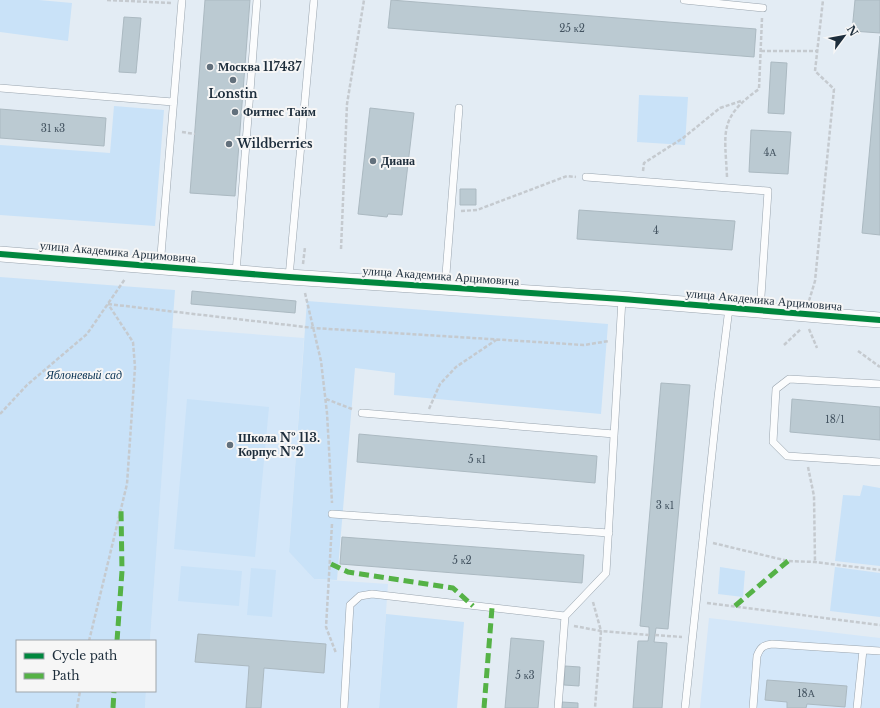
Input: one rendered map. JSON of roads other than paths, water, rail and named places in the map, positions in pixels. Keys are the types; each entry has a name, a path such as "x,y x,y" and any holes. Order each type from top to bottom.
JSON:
{"street":[{"name":"улица Академика Арцимовича","path":"0,254 295,278 622,299 880,320"}],"lane":[{"path":"236,273 257,0"},
{"path":"295,278 314,0"},
{"path":"684,0 763,8"},
{"path":"160,267 182,2"},
{"path":"0,88 173,102"},
{"path":"445,287 459,108"},
{"path":"586,177 768,191 760,311"},
{"path":"558,708 565,616 606,573 622,299"},
{"path":"685,708 729,308"},
{"path":"880,384 789,379 776,388 773,442 787,456 806,459 880,462"},
{"path":"362,413 614,434"},
{"path":"332,514 609,532"},
{"path":"344,708 350,605 360,596 372,594 565,616"},
{"path":"753,708 757,656 759,649 764,644 880,652"},
{"path":"857,708 863,650"}],"place":[{"name":"Москва 117437","path":"210,67"},
{"name":"Lonstin","path":"233,80"},
{"name":"Фитнес Тайм","path":"235,112"},
{"name":"Wildberries","path":"229,144"},
{"name":"Диана","path":"373,161"},
{"name":"Школа № 113. Корпус №2","path":"230,445"}],"park label":[{"name":"Яблоневый сад","path":"84,375"}]}
